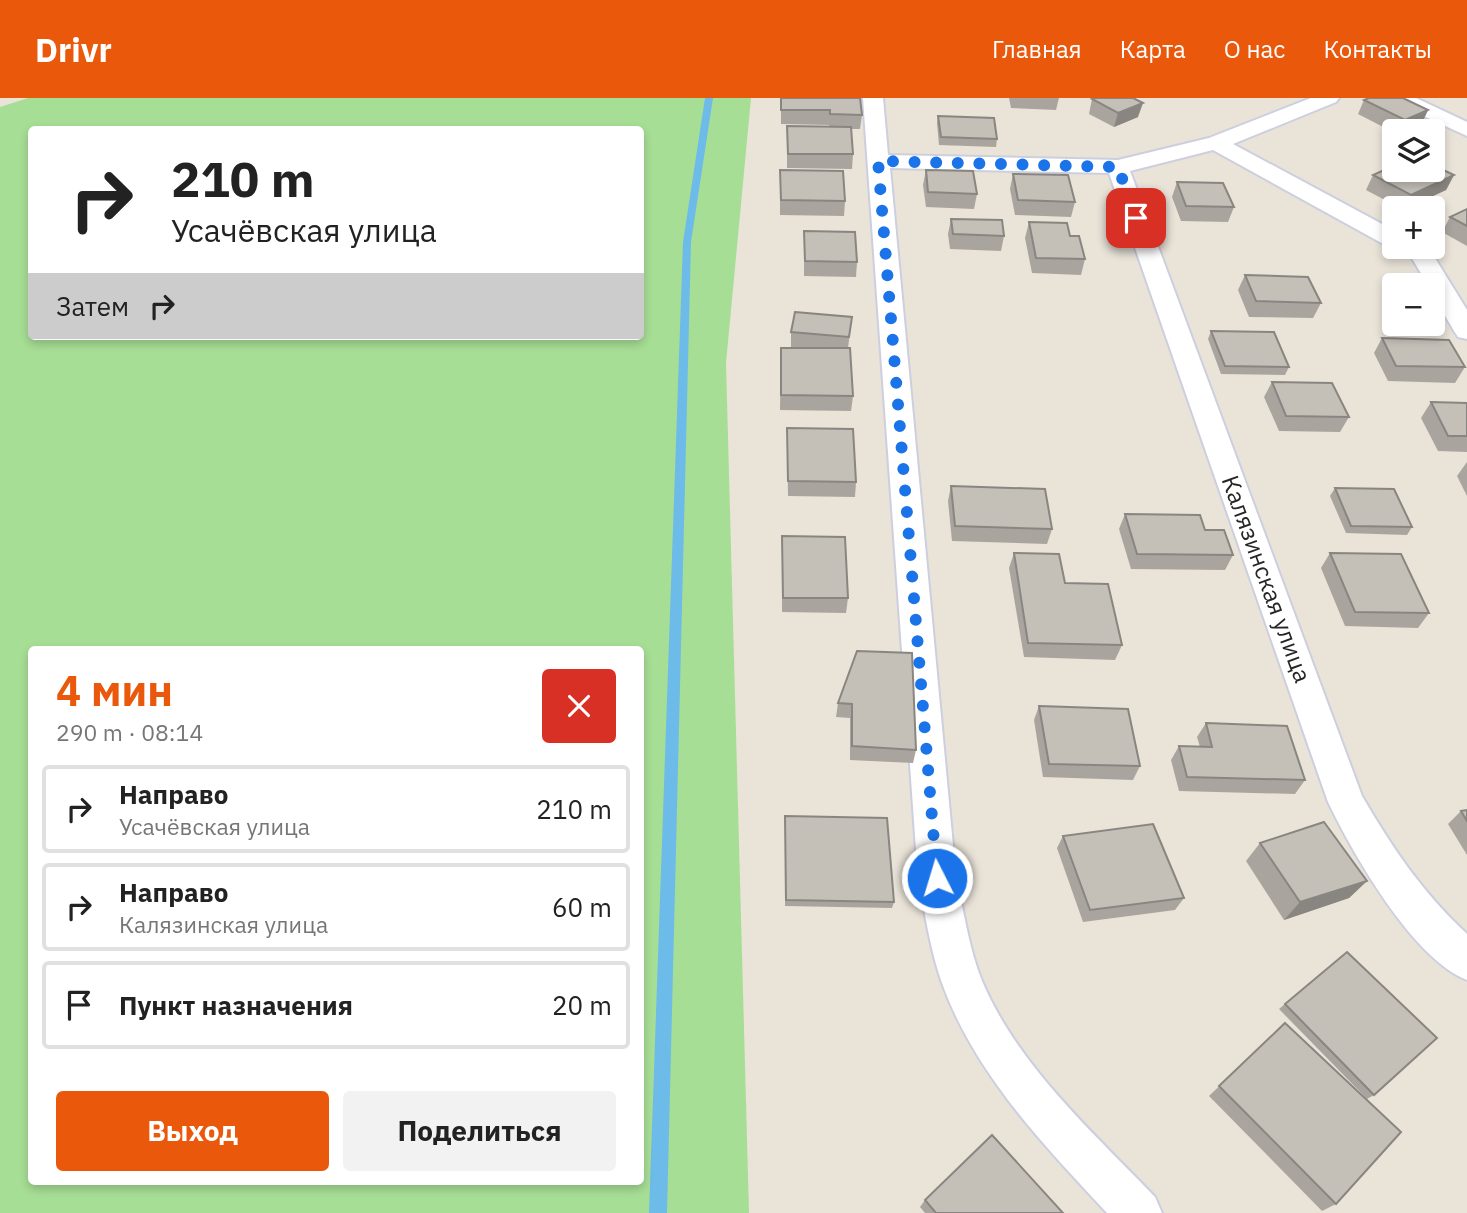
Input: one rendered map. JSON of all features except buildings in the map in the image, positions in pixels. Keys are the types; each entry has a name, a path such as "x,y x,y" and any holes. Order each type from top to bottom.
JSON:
{"street":[{"path":"873,98 940,891 964,989 991,1041 1035,1102 1139,1213"},
{"path":"878,161 1118,167 1216,143 1329,98"},
{"path":"1400,98 1467,130"},
{"path":"1216,143 1382,234"},
{"name":"Калязинская улица","path":"1118,167 1346,802 1385,870 1430,927 1467,961"},
{"path":"1419,259 1467,331"},
{"path":"1429,259 1467,280"}],"green space":[{"path":"28,98 751,98 726,363 749,1213 0,1213 0,107"}],"waterway":[{"path":"658,1213 687,242 709,98"}],"route":[{"path":"937,878 878,161 1118,167 1136,218"}]}
